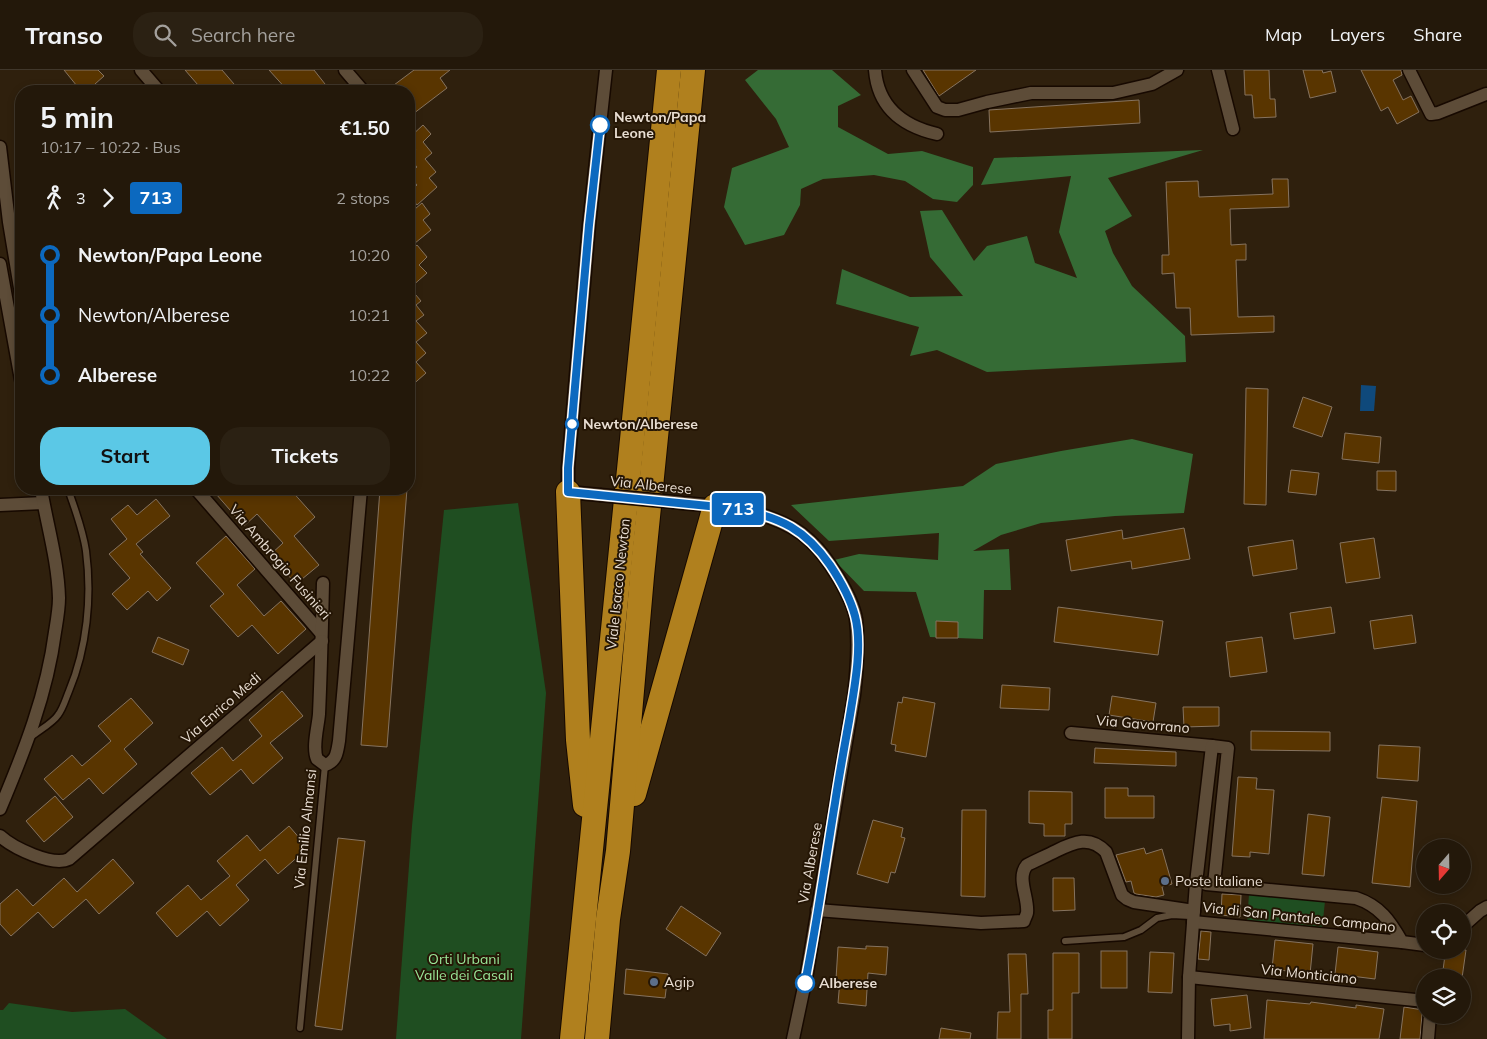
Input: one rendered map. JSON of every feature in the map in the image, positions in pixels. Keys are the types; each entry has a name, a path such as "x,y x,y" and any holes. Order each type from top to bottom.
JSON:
{"highway":[{"name":"Viale Isacco Newton","path":"572,1039 669,70"},
{"name":"Viale Isacco Newton","path":"597,1039 608,918 618,852 642,576 693,70"},
{"path":"568,492 568,535 578,740 590,852"},
{"path":"618,852 715,506"}],"street":[{"path":"141,70 154,85"},
{"path":"345,70 358,85"},
{"path":"568,492 569,458 589,225 606,70"},
{"path":"875,70 877,85 890,109 908,125 921,131 936,134"},
{"path":"913,70 937,106 945,110 958,110 1031,93 1114,93 1152,84 1171,71"},
{"path":"1218,70 1233,129"},
{"path":"1409,70 1431,114 1486,94"},
{"path":"0,147 15,257"},
{"path":"0,264 15,338"},
{"name":"Via Alberese","path":"568,492 739,509 782,522 800,532 820,551 851,603 856,618 856,680 807,972 793,1039"},
{"path":"0,809 28,739 47,678 54,647 58,607 56,567 42,495"},
{"name":"Via Ambrogio Fusinieri","path":"201,495 322,637"},
{"name":"Via Emilio Almansi","path":"325,765 335,758 339,741 360,495"},
{"path":"0,505 44,503"},
{"name":"Via Ambrogio Fusinieri","path":"322,637 323,583"},
{"path":"322,637 318,726 315,748 317,759 325,765"},
{"name":"Via Enrico Medi","path":"0,836 34,855 61,862 70,859 322,637"},
{"name":"Via Gavorrano","path":"1072,733 1212,746"},
{"path":"1212,746 1228,748 1214,884"},
{"name":"Via di San Pantaleo Campano","path":"1188,1039 1196,883 1212,746"},
{"path":"817,910 981,923 1024,921 1027,914 1023,874 1027,865 1074,842 1084,842 1101,847 1106,852 1122,894 1127,900 1194,916"},
{"path":"1196,883 1356,898 1367,901 1390,921 1402,942"},
{"path":"1471,919 1487,908"},
{"name":"Via di San Pantaleo Campano","path":"1194,916 1416,944"},
{"name":"Via Monticiano","path":"1190,977 1416,1000"},
{"path":"1428,1039 1429,1024"}],"lane":[{"path":"28,739 58,716 76,673 83,644 88,583 86,551 70,495"},
{"name":"Via Emilio Almansi","path":"300,1028 325,765"},
{"path":"1065,941 1124,938 1141,930 1157,918 1172,915 1194,916"}],"green space":[{"path":"758,70 832,70 861,95 838,106 838,127 888,154 922,151 973,167 973,185 957,202 933,199 905,181 874,175 823,179 801,189 800,205 784,235 745,245 724,207 732,168 789,147 776,119 745,80"},
{"path":"1203,150 1108,178 1132,216 1105,231 1113,253 1132,286 1185,336 1186,362 987,372 937,350 910,356 919,327 836,304 842,269 910,297 963,296 930,257 920,211 942,210 974,261 987,246 1027,236 1035,263 1077,278 1059,232 1071,176 981,185 994,158"},
{"path":"1132,439 1193,454 1184,513 1115,516 1041,523 1001,535 973,551 1009,549 1011,590 984,590 983,639 930,637 916,592 864,591 834,560 859,554 938,560 939,533 829,541 791,505 963,486 996,464"},
{"name":"Orti Urbani Valle dei Casali","path":"518,503 546,693 521,1039 396,1039 412,826 444,510"},
{"path":"1249,894 1325,901 1322,930 1247,923"},
{"path":"9,1003 72,1012 125,1009 167,1039 0,1039 0,1010 3,1010"}],"water":[{"path":"1361,385 1376,386 1374,411 1360,411"}],"building":[{"path":"64,70 98,70 104,76 96,85 76,85"},
{"path":"185,70 222,70 235,85 198,85"},
{"path":"269,70 314,70 325,84 324,85 283,85"},
{"path":"414,70 450,70 440,78 447,88 415,112 415,85 394,85"},
{"path":"923,70 976,70 939,96"},
{"path":"1244,70 1269,70 1270,99 1275,99 1276,117 1254,118 1252,95 1245,95"},
{"path":"1303,70 1322,70 1323,73 1331,71 1336,92 1310,98"},
{"path":"1361,70 1401,70 1402,75 1393,80 1403,100 1411,96 1419,112 1397,124 1388,107 1381,111"},
{"path":"1139,100 1140,123 990,132 989,110"},
{"path":"423,125 431,134 423,142 432,153 425,159 436,172 429,178 437,187 417,205 415,202 415,187 417,185 415,183 415,169 417,167 415,165 415,132"},
{"path":"1272,179 1288,179 1289,207 1230,209 1231,245 1246,244 1246,260 1236,260 1238,317 1274,316 1274,332 1191,335 1190,308 1176,308 1174,273 1162,274 1162,255 1169,255 1166,182 1198,181 1199,197 1273,194"},
{"path":"422,203 430,214 423,220 431,230 415,243 415,209"},
{"path":"417,245 427,257 419,265 427,273 415,284 415,247"},
{"path":"415,294 421,301 416,305 424,315 416,321 427,333 416,342 426,353 416,362 426,373 415,383"},
{"path":"1246,388 1268,389 1266,505 1244,504"},
{"path":"1303,397 1332,407 1322,437 1293,427"},
{"path":"1345,433 1381,437 1379,463 1342,459"},
{"path":"1291,470 1319,473 1316,495 1288,492"},
{"path":"1377,471 1396,471 1396,491 1377,490"},
{"path":"217,495 295,495 315,517 294,536 319,565 296,584 270,555 283,543 257,514 244,526"},
{"path":"380,495 407,495 387,747 361,745"},
{"path":"156,499 170,516 136,544 143,552 140,554 171,588 157,601 148,591 127,610 112,594 130,578 109,554 127,539 111,519 128,505 137,515"},
{"path":"1184,528 1190,559 1132,569 1131,561 1071,571 1066,540 1122,530 1123,539"},
{"path":"226,536 255,569 237,585 264,616 281,601 306,629 278,654 252,625 238,637 210,606 224,594 196,563"},
{"path":"1374,538 1380,578 1346,583 1340,543"},
{"path":"1293,540 1297,569 1253,576 1248,547"},
{"path":"1058,607 1163,621 1158,655 1054,642"},
{"path":"1331,607 1335,633 1294,639 1290,613"},
{"path":"1412,615 1416,643 1374,649 1370,621"},
{"path":"936,621 958,622 958,638 936,638"},
{"path":"158,637 189,650 183,665 152,652"},
{"path":"1262,637 1267,672 1230,677 1226,642"},
{"path":"1002,685 1050,688 1049,710 1000,708"},
{"path":"282,691 303,716 270,743 283,758 253,784 241,769 210,795 191,773 222,747 233,761 262,736 249,720"},
{"path":"1112,696 1156,703 1153,722 1109,715"},
{"path":"903,697 935,703 926,757 895,751 896,745 891,744 898,702 902,703"},
{"path":"131,698 153,723 124,749 137,764 103,794 89,778 63,800 44,779 72,755 82,766 111,741 98,726"},
{"path":"1183,707 1219,707 1219,726 1184,727"},
{"path":"1251,731 1330,732 1330,751 1251,750"},
{"path":"1379,745 1420,747 1418,781 1377,778"},
{"path":"1095,748 1176,752 1176,766 1094,763"},
{"path":"1238,777 1257,778 1256,789 1274,790 1269,854 1250,852 1250,857 1232,856"},
{"path":"1105,788 1128,788 1128,796 1154,796 1154,818 1105,818"},
{"path":"1029,791 1072,792 1072,824 1065,824 1065,836 1044,836 1044,824 1029,823"},
{"path":"55,796 73,817 44,842 26,821"},
{"path":"1382,797 1417,801 1410,887 1372,883"},
{"path":"962,810 986,810 985,897 961,896"},
{"path":"1308,814 1330,817 1324,876 1302,874"},
{"path":"873,820 903,828 901,837 905,838 895,873 891,872 888,883 857,874"},
{"path":"289,826 308,848 278,874 265,859 236,885 249,900 220,926 207,911 177,937 156,913 188,885 201,900 230,876 217,861 247,835 260,851"},
{"path":"338,838 365,841 342,1030 315,1026"},
{"path":"1144,848 1146,854 1162,849 1172,884 1162,887 1164,895 1156,897 1136,894 1134,893 1131,881 1126,882 1116,855"},
{"path":"113,859 134,883 99,914 86,899 53,928 38,912 11,936 0,924 0,904 17,889 33,906 64,878 77,892"},
{"path":"1053,878 1074,878 1075,910 1053,911"},
{"path":"1222,894 1241,895 1240,917 1221,915"},
{"path":"681,906 721,933 706,956 666,929"},
{"path":"1201,931 1211,932 1209,960 1198,959"},
{"path":"1275,940 1313,944 1310,974 1272,969"},
{"path":"866,946 888,947 886,975 868,973 866,1006 838,1003 840,980 836,979 838,947 866,949"},
{"path":"1338,947 1378,952 1375,979 1335,974"},
{"path":"1101,951 1127,951 1127,988 1101,988"},
{"path":"1150,952 1174,953 1172,993 1148,992"},
{"path":"1053,953 1079,953 1079,993 1072,993 1072,1039 1048,1039 1048,1010 1053,1010"},
{"path":"1008,954 1026,954 1028,994 1021,994 1021,1039 997,1039 998,1012 1010,1012"},
{"path":"1444,959 1465,959 1463,969 1443,969"},
{"path":"626,969 668,974 665,998 624,994"},
{"path":"1247,995 1251,1028 1230,1031 1230,1024 1214,1026 1211,999"},
{"path":"1267,1000 1310,1004 1311,1002 1356,1008 1356,1005 1384,1009 1379,1039 1264,1039"},
{"path":"1404,1007 1416,1009 1416,1024 1421,1024 1420,1039 1400,1039"},
{"path":"941,1028 971,1033 970,1039 939,1039"}],"bus line":[{"name":"713","path":"600,125 589,225 568,468 568,492 739,509 782,522 800,532 820,551 844,588 856,618 857,646 854,695 805,983"}],"place":[{"name":"Newton/Papa Leone","path":"600,125"},
{"name":"Newton/Alberese","path":"572,424"},
{"name":"Poste Italiane","path":"1165,881"},
{"name":"Agip","path":"654,982"},
{"name":"Alberese","path":"805,983"}]}
